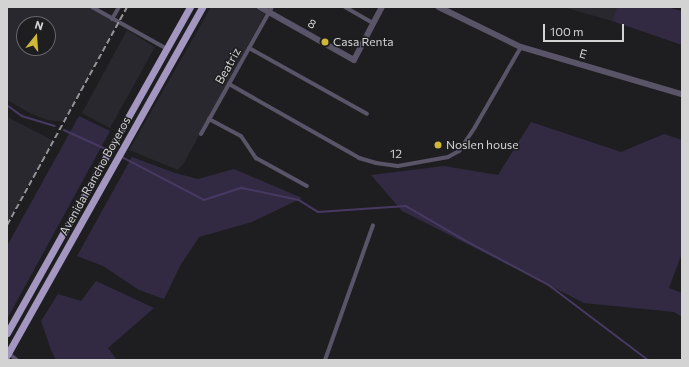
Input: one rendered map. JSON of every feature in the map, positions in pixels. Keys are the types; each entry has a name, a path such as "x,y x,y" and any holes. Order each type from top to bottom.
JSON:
{"highway":[{"name":"Avenida Rancho Boyeros","path":"7,333 190,7"},
{"name":"Avenida Rancho Boyeros","path":"8,354 202,7"}],"street":[{"path":"92,7 167,49"},
{"path":"112,19 119,7"},
{"name":"8","path":"260,7 270,10 354,60 373,24"},
{"path":"345,7 373,24 382,7"},
{"name":"E","path":"438,7 521,47 682,94"},
{"name":"Beatriz","path":"201,134 270,10"},
{"name":"12","path":"229,84 359,158 376,163 398,166 448,157 459,151 475,127 521,47"},
{"path":"249,48 367,114"},
{"path":"210,119 241,136 256,158 307,186"},
{"path":"325,360 373,225"},
{"path":"8,354 17,360"}],"shaded area":[{"path":"7,7 92,7 118,23 64,122 47,120 30,113 7,100"},
{"path":"211,7 253,7 265,14 184,163 178,170 129,150"},
{"path":"563,7 617,7 612,21"},
{"path":"617,7 667,7 682,11 682,45 612,21"},
{"path":"127,30 155,47 110,128 82,113"},
{"path":"79,116 110,131 7,319 7,246"},
{"path":"7,117 54,141 7,224"},
{"path":"531,122 621,152 664,134 682,140 682,253 669,288 682,293 682,317 674,312 584,303 402,211 371,175 444,166 498,175"},
{"path":"132,157 175,173 198,179 234,169 302,198 252,222 199,237 180,266 164,299 139,290 103,266 77,256"},
{"path":"96,281 154,308 108,348 117,360 56,360 41,321 58,294 81,301"}],"waterway":[{"path":"7,105 22,116 55,126"},
{"path":"64,130 108,150"},
{"path":"120,156 204,200 242,188 299,200 318,212 406,206 468,242 549,285 648,360"}],"railway":[{"path":"7,225 127,7"}],"place":[{"name":"Casa Renta","path":"325,42"},
{"name":"Noslen house","path":"438,145"}]}
